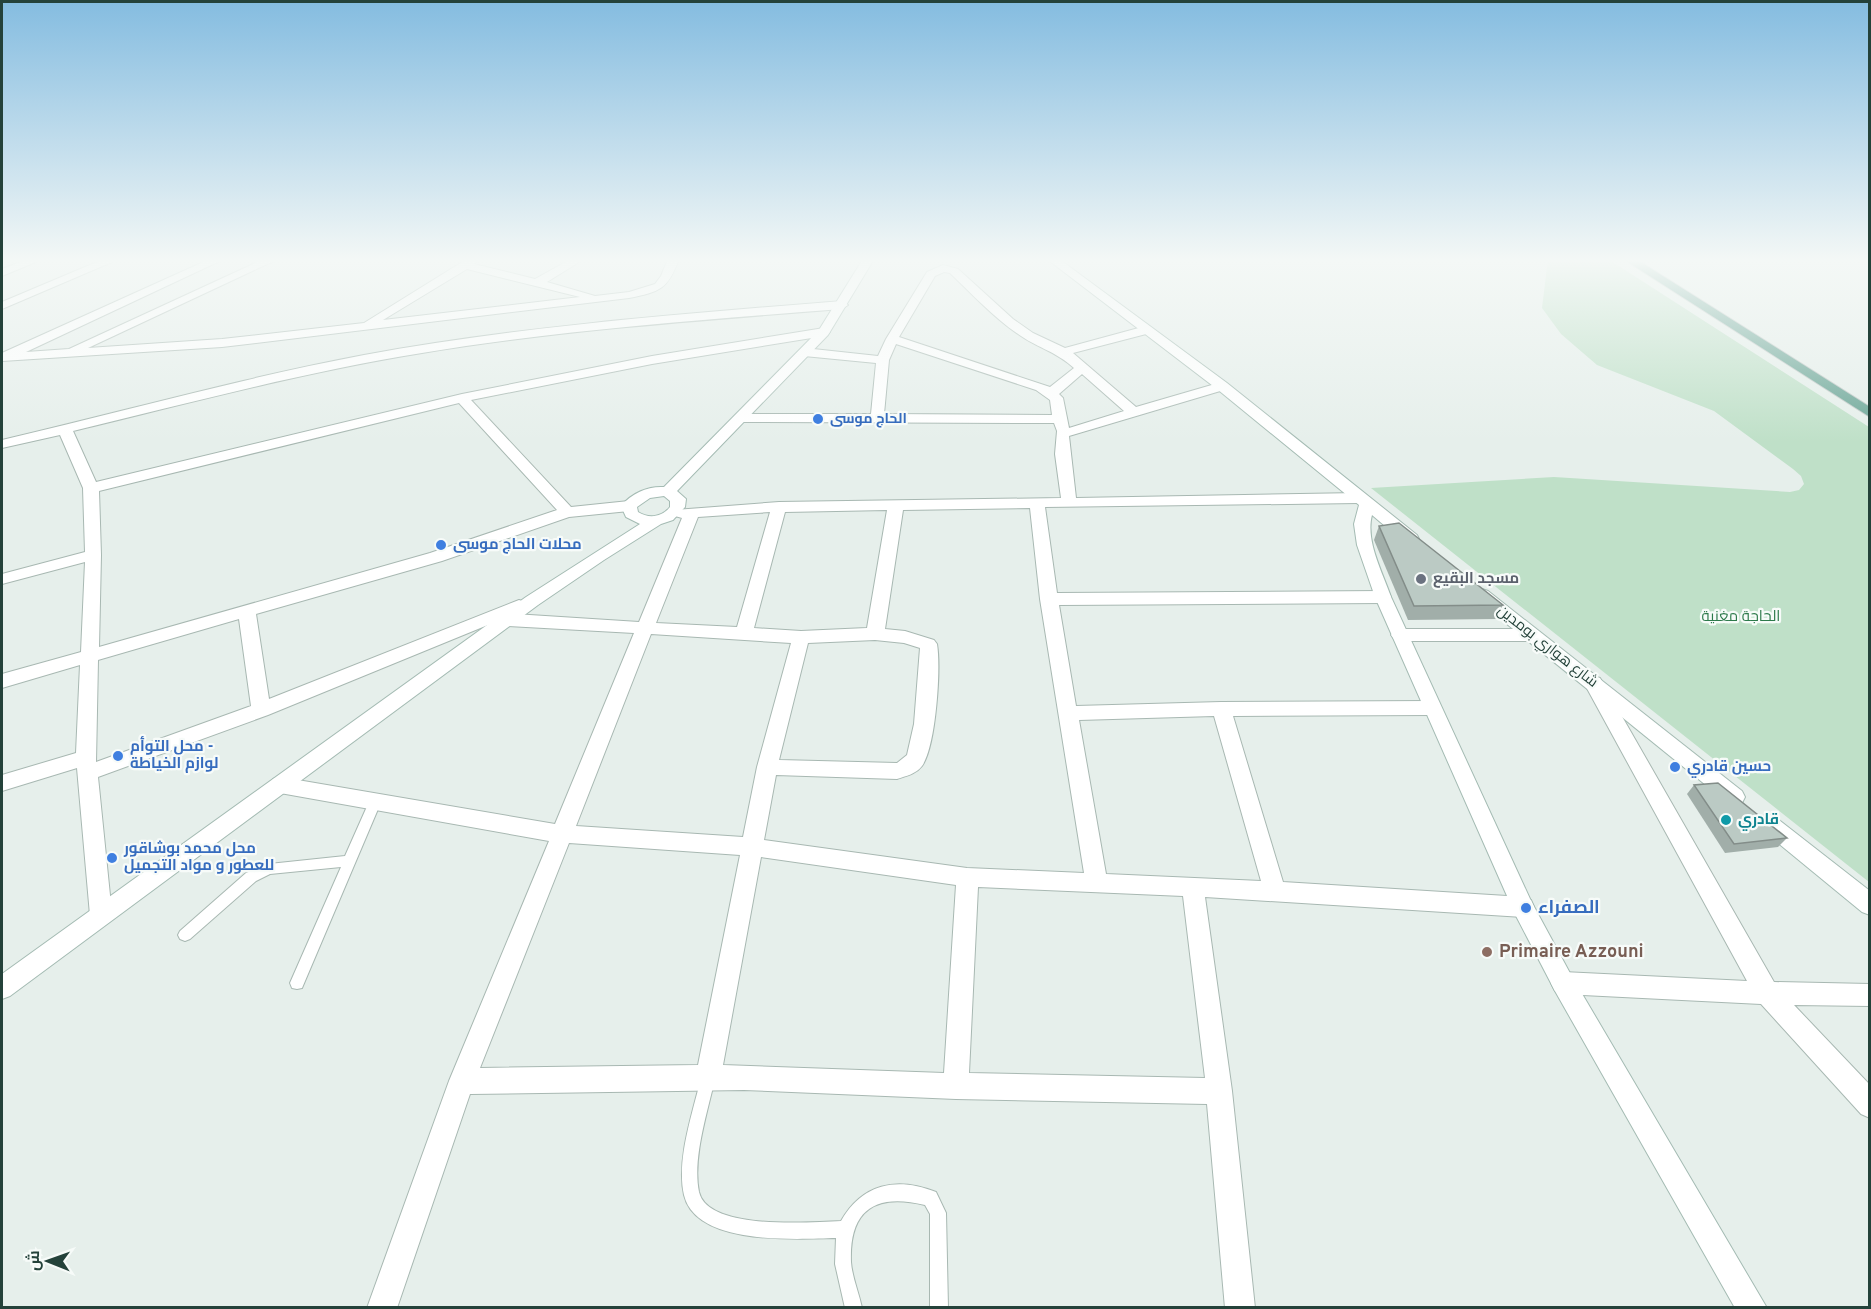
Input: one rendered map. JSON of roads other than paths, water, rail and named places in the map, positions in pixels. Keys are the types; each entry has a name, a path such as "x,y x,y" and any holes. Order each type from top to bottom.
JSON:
{"main road":[{"path":"1724,320 1869,412"}],"street":[{"path":"2,360 88,320"},
{"path":"64,354 139,320"},
{"path":"364,328 377,320"},
{"path":"2,360 222,343 428,320"},
{"path":"2,444 363,359 477,340 654,320"},
{"path":"2,988 532,601 678,504 740,418 824,332 832,320"},
{"path":"877,418 883,360 891,339 903,320"},
{"path":"1007,320 1029,336 1064,352 1133,412"},
{"path":"1133,320 1222,386 1422,548"},
{"path":"1064,352 1146,330"},
{"path":"91,488 462,398 652,360 824,332"},
{"path":"891,339 1041,387 1051,393 1056,398 1061,419 1062,454 1069,504"},
{"path":"804,352 883,360"},
{"path":"1051,393 1082,368"},
{"path":"1062,434 1222,386"},
{"path":"462,398 567,512"},
{"path":"740,418 1061,419"},
{"path":"65,430 91,488 93,555 87,766 101,915"},
{"path":"598,556 630,510 645,494 678,504 747,508 1037,503 1363,502"},
{"path":"1363,502 1362,524 1365,545 1383,597 1523,907 1563,983 1752,1308"},
{"path":"1037,503 1049,599 1097,884"},
{"path":"382,1308 462,1081 647,628 678,504"},
{"path":"875,634 896,505"},
{"path":"744,634 779,507"},
{"path":"2,681 436,557 567,512 630,510 640,520 657,520"},
{"path":"2,579 93,555"},
{"name":"شارع هواري بومدين","path":"1468,584 1869,905"},
{"path":"1049,599 1383,597"},
{"path":"2,783 87,766 261,710 532,601"},
{"path":"248,612 261,710"},
{"path":"508,620 801,637 875,634 916,639 928,645 924,706 917,757 907,768 897,771 767,767"},
{"path":"1400,635 1532,635"},
{"path":"708,1078 767,767 801,637"},
{"path":"1593,683 1767,993 1869,1105"},
{"path":"1068,713 1221,709 1432,708"},
{"path":"1221,709 1275,891"},
{"path":"280,785 561,834 753,847 967,877 1275,891 1523,907"},
{"path":"956,1086 967,877"},
{"path":"1193,887 1219,1091 1240,1308"},
{"path":"1563,983 1767,993 1869,995"},
{"path":"462,1081 744,1077 956,1086 1219,1091"}],"lane":[{"path":"297,983 375,802"},
{"path":"185,935 251,877 269,869 287,865 350,861"},
{"path":"708,1078 690,1178 692,1199 706,1216 725,1225 747,1228 845,1229"},
{"path":"854,1308 843,1264 845,1229 855,1209 871,1197 886,1192 912,1193 930,1198 938,1213 939,1308"}],"place":[{"name":"الحاج موسى","path":"818,419"},
{"name":"محلات الحاج موسى","path":"441,545"},
{"name":"مسجد البقيع","path":"1421,579"},
{"name":"محل التوأم - لوازم الخياطة","path":"118,756"},
{"name":"حسين قادري","path":"1675,767"},
{"name":"قادري","path":"1726,820"},
{"name":"محل محمد بوشاقور للعطور و مواد التجميل","path":"112,858"},
{"name":"الصفراء","path":"1526,908"},
{"name":"Primaire Azzouni","path":"1487,952"}],"park label":[{"name":"الحاجة مغنية","path":"1741,617"}]}
